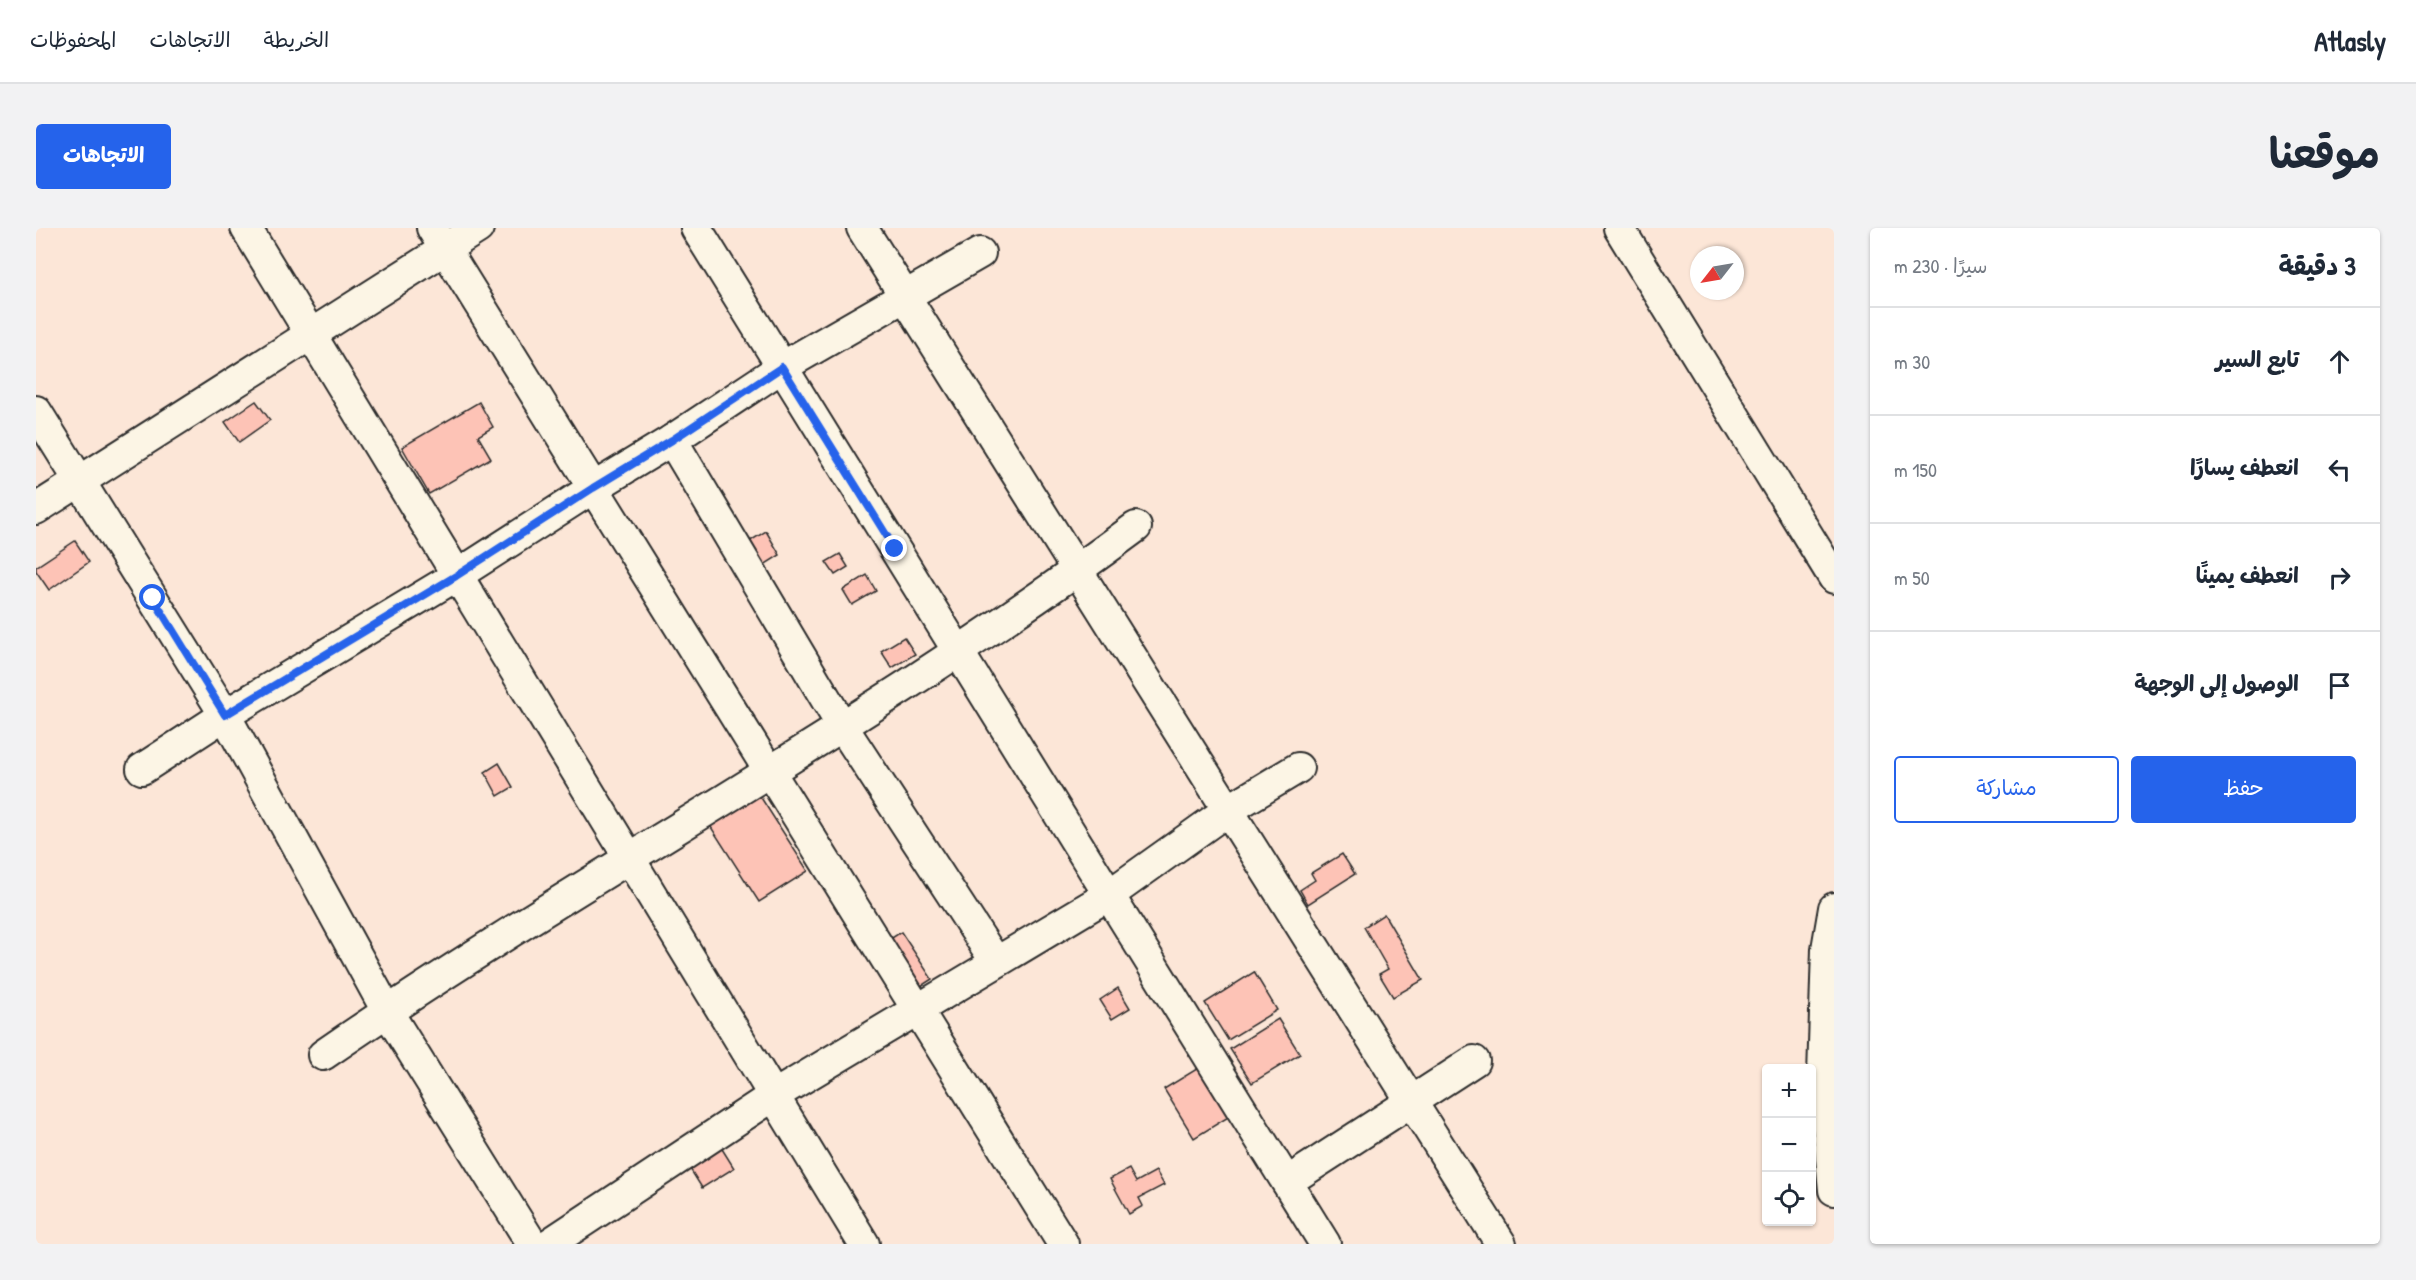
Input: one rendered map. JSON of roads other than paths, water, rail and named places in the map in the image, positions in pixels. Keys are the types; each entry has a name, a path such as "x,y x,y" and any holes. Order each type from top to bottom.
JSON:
{"street":[{"path":"246,228 864,1244"},
{"path":"36,509 309,335 439,238 478,228"},
{"path":"696,228 1325,1244"},
{"path":"862,228 1501,1244"},
{"path":"1619,228 1834,578"},
{"path":"439,238 1063,1244"},
{"path":"142,769 225,715 456,576 672,440 782,367 980,253"},
{"path":"36,411 225,715 387,1011 532,1244"},
{"path":"672,440 842,726 996,963"},
{"path":"323,1055 387,1011 628,859 771,773 1077,571 1136,527"},
{"path":"549,1244 773,1096 1109,895 1228,810 1298,768"},
{"path":"1834,908 1827,949 1823,1076 1834,1190"},
{"path":"1287,1182 1474,1061"}]}
